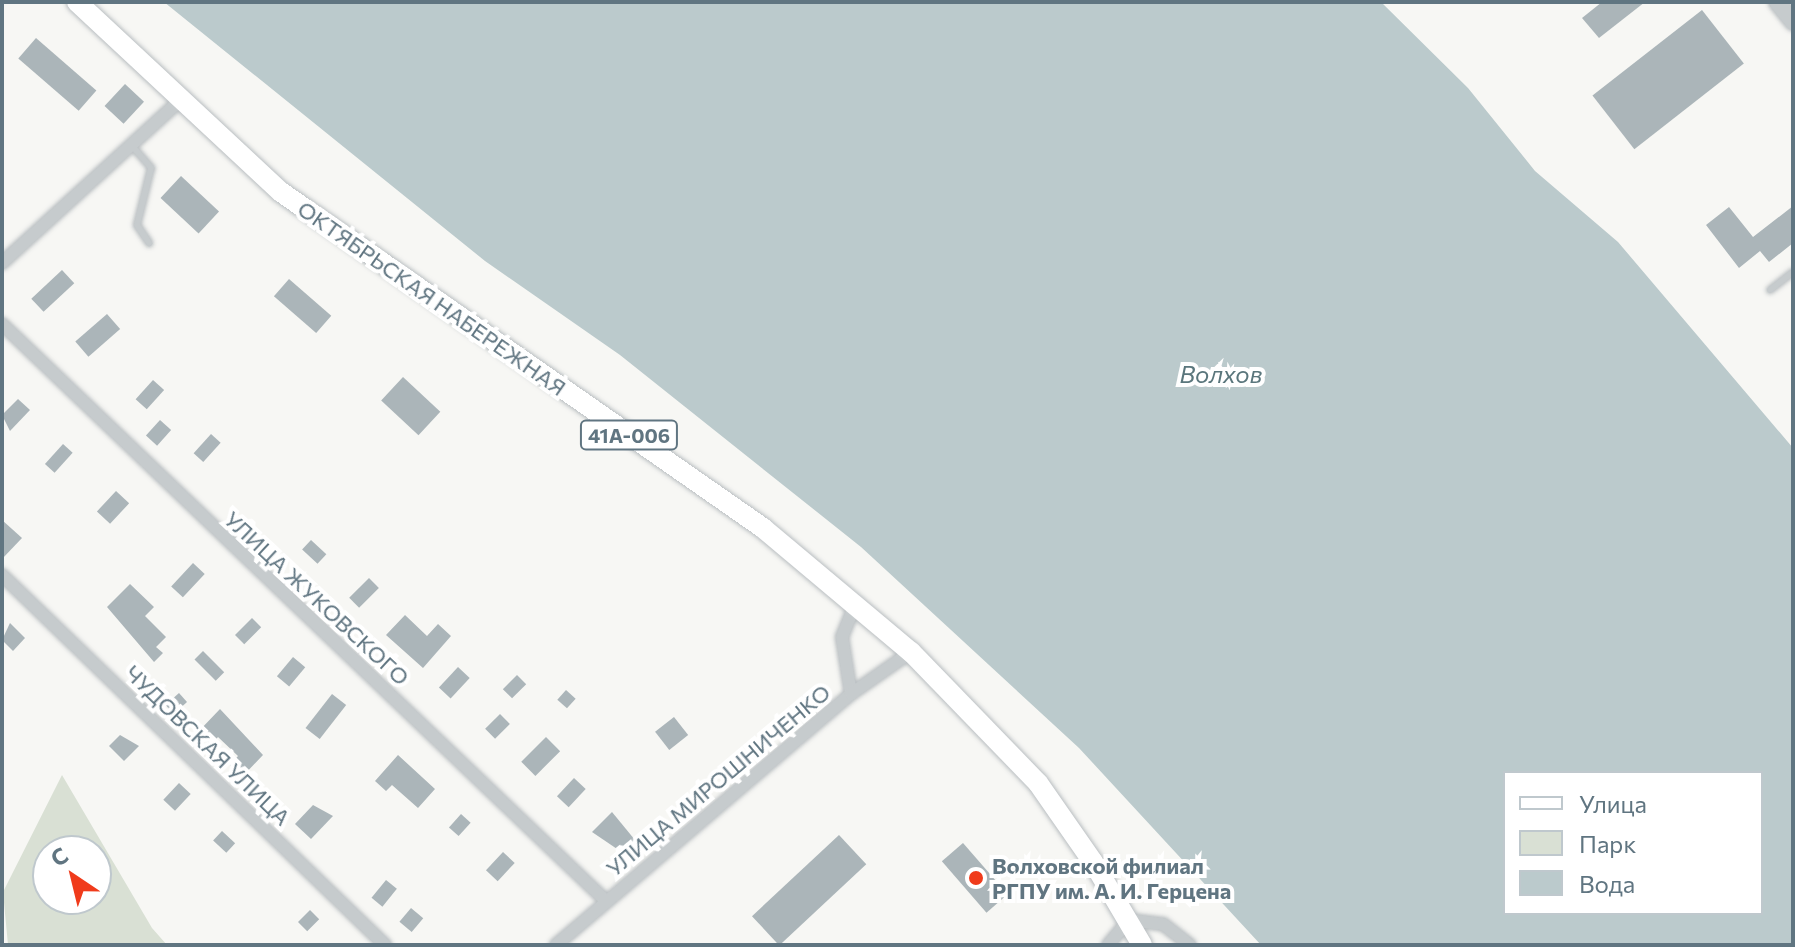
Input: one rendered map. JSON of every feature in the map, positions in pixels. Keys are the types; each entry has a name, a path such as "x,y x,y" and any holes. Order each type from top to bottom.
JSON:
{"main road":[{"name":"ОКТЯБРЬСКАЯ НАБЕРЕЖНАЯ","path":"77,2 281,192 328,229 763,528 911,652 1038,783 1129,920"},
{"name":"41А-006","path":"1129,920 1142,945"}],"street":[{"path":"1777,2 1793,22"},
{"path":"2,263 133,147 183,98"},
{"name":"УЛИЦА ЖУКОВСКОГО","path":"2,324 606,901"},
{"name":"ЧУДОВСКАЯ УЛИЦА","path":"2,575 385,945"},
{"path":"851,694 842,637 855,605"},
{"name":"УЛИЦА МИРОШНИЧЕНКО","path":"556,945 851,694 911,652"},
{"path":"1108,945 1129,920 1163,924 1190,945"}],"lane":[{"path":"133,147 151,168 137,225 149,243"},
{"path":"1770,290 1793,272"}],"green space":[{"path":"62,775 97,835 32,835 32,915 112,915 112,860 152,928 167,945 8,945 3,892"}],"water":[{"name":"Волхов","path":"164,2 1381,2 1468,88 1535,171 1618,242 1793,448 1793,945 1261,945 1079,748 861,547 620,355 485,261"}],"building":[{"path":"1602,2 1645,2 1599,38 1582,18"},
{"path":"1702,10 1744,64 1634,149 1592,96"},
{"path":"36,38 96,90 79,111 18,58"},
{"path":"125,84 144,102 124,124 105,106"},
{"path":"181,176 219,211 199,233 161,198"},
{"path":"1793,206 1793,243 1769,262 1760,251 1739,268 1706,225 1729,207 1753,237"},
{"path":"62,270 74,283 44,312 31,299"},
{"path":"289,279 331,316 316,333 274,296"},
{"path":"107,314 120,329 88,357 75,342"},
{"path":"403,377 440,412 418,435 381,400"},
{"path":"153,380 164,390 147,409 136,399"},
{"path":"18,399 30,410 10,431 2,415"},
{"path":"160,420 171,430 157,446 146,436"},
{"path":"211,434 221,443 203,462 194,453"},
{"path":"63,444 73,453 55,473 45,464"},
{"path":"116,491 129,503 110,524 97,511"},
{"path":"2,520 22,538 2,559"},
{"path":"311,540 326,554 317,564 302,550"},
{"path":"193,563 205,574 183,597 171,586"},
{"path":"369,578 379,588 359,608 349,598"},
{"path":"130,584 154,607 145,616 166,637 156,647 163,653 154,662 107,607"},
{"path":"405,615 427,636 438,624 451,636 423,668 386,635"},
{"path":"252,618 261,627 244,644 235,635"},
{"path":"10,623 25,638 13,651 2,640"},
{"path":"203,651 224,672 216,681 195,659"},
{"path":"293,657 305,667 289,686 277,676"},
{"path":"458,667 470,678 451,698 439,687"},
{"path":"517,675 526,684 512,698 503,689"},
{"path":"566,690 576,699 567,708 557,700"},
{"path":"179,693 187,702 174,714 166,705"},
{"path":"332,694 346,705 320,739 306,728"},
{"path":"220,709 263,755 242,777 230,765 238,756 218,737 211,745 198,732"},
{"path":"500,714 510,724 495,739 485,729"},
{"path":"674,717 688,735 669,750 655,732"},
{"path":"120,735 139,746 124,761 109,746"},
{"path":"546,737 560,751 535,776 521,762"},
{"path":"398,755 435,789 418,808 392,785 386,791 375,781"},
{"path":"574,778 586,789 569,807 557,796"},
{"path":"179,783 191,794 175,811 163,800"},
{"path":"313,805 333,816 311,839 295,824"},
{"path":"612,812 635,840 623,853 592,832"},
{"path":"461,814 471,823 459,836 449,827"},
{"path":"222,831 235,843 226,853 213,841"},
{"path":"839,835 866,864 780,945 752,916"},
{"path":"963,843 1008,894 986,913 942,861"},
{"path":"503,852 515,863 498,881 486,870"},
{"path":"386,880 397,889 382,907 372,898"},
{"path":"411,908 423,918 412,932 399,922"},
{"path":"310,910 319,919 307,931 298,922"}],"place":[{"name":"Волховской филиал РГПУ им. А. И. Герцена","path":"976,878"}]}
